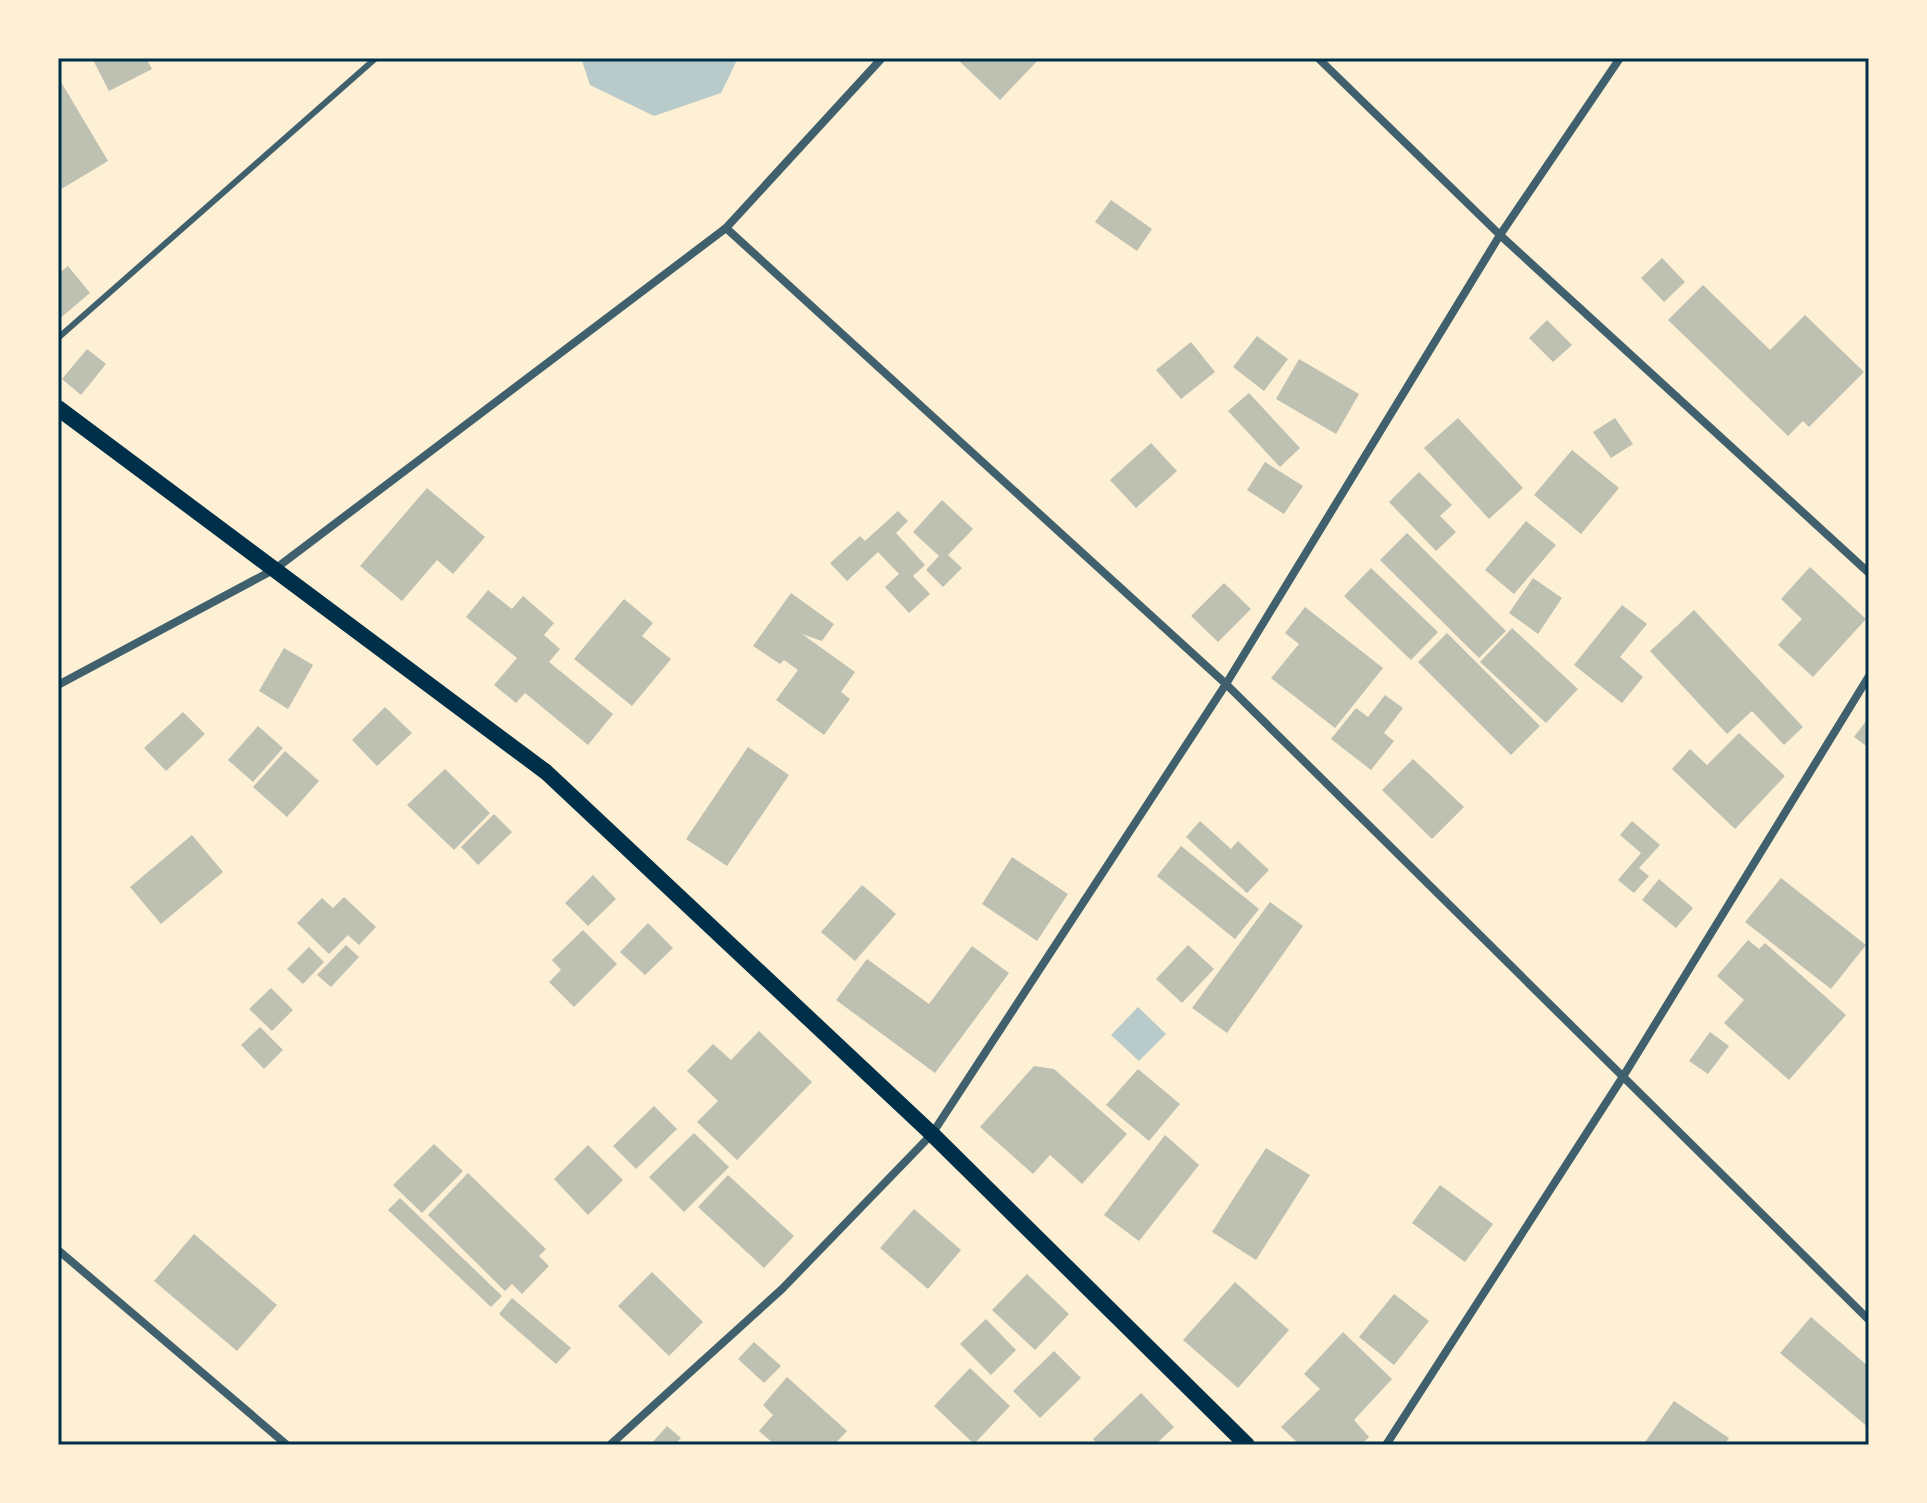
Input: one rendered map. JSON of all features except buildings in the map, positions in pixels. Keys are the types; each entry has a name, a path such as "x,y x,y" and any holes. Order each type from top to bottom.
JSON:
{"main road":[{"path":"58,408 546,772 932,1134 1247,1445"}],"street":[{"path":"58,685 275,569 726,228 882,58"},
{"path":"1318,58 1500,235 1869,573"},
{"path":"610,1445 782,1289 932,1134 1226,684 1500,235 1620,58"},
{"path":"726,228 1226,684 1869,1320"},
{"path":"1386,1445 1624,1075 1869,676"},
{"path":"58,1250 287,1445"}],"lane":[{"path":"58,338 376,58"}],"shaded area":[{"path":"581,58 738,58 721,93 654,116 590,85"},
{"path":"1138,1007 1166,1034 1139,1061 1111,1035"}]}
